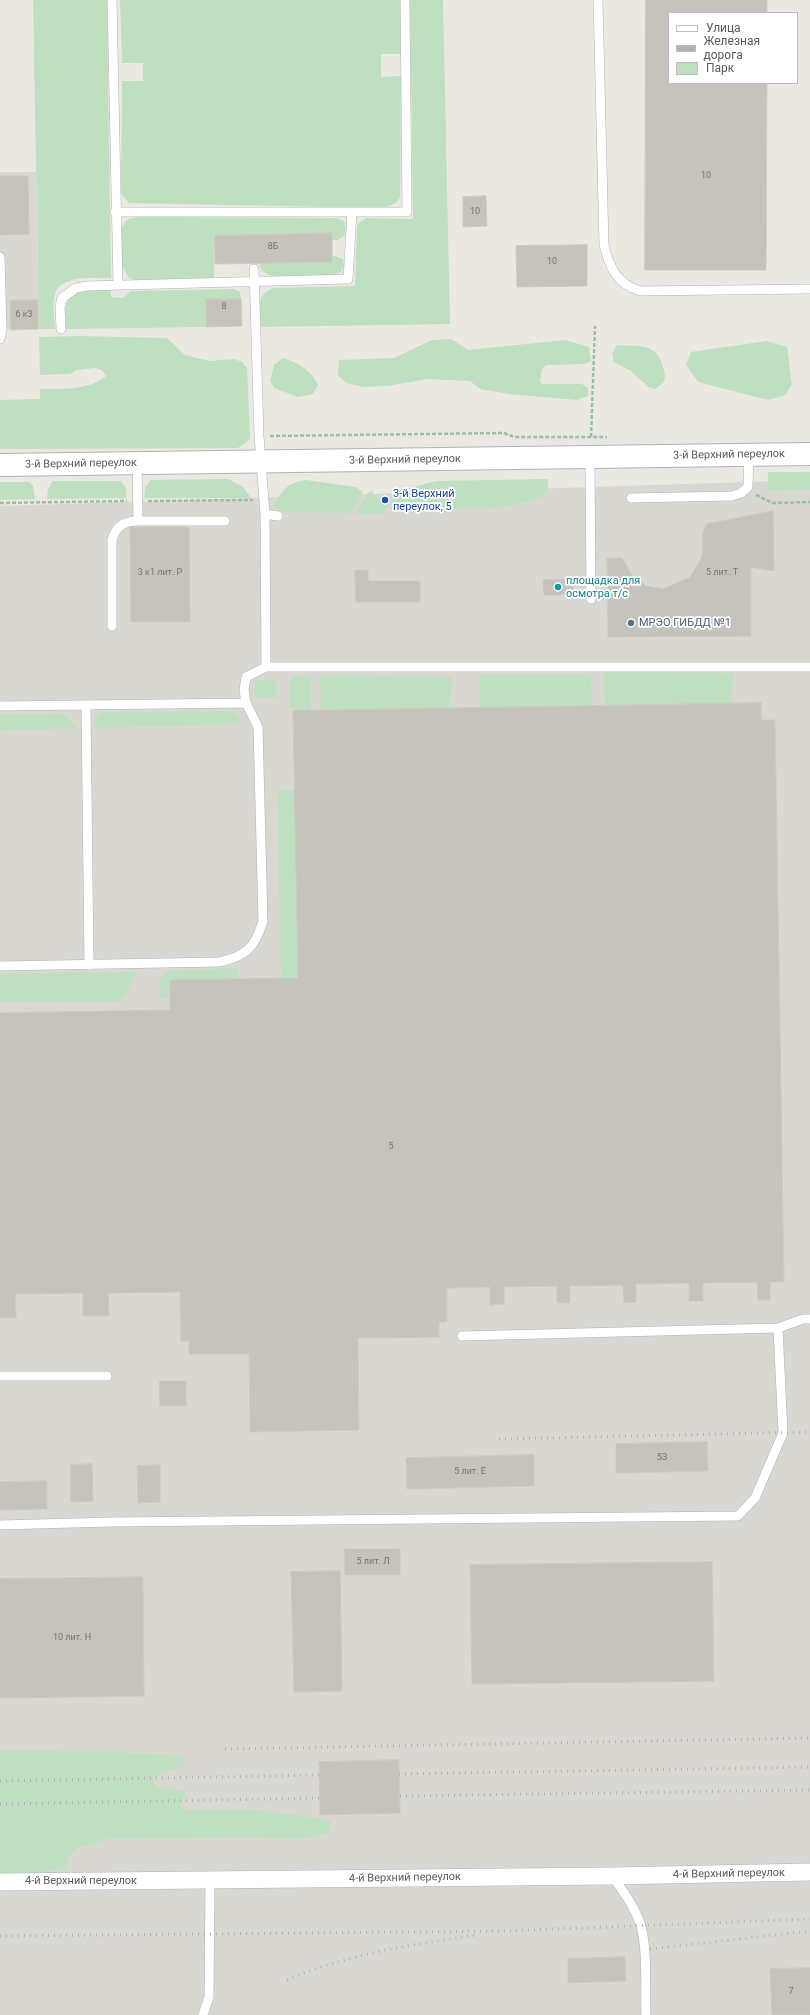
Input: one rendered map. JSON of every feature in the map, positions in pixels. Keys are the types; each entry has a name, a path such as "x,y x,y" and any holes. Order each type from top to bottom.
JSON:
{"street":[{"name":"3-й Верхний переулок","path":"0,465 261,462 591,447 749,455 810,454"},
{"name":"4-й Верхний переулок","path":"0,1882 809,1873"}],"lane":[{"path":"112,0 115,212 118,285"},
{"path":"115,212 407,212 405,0"},
{"path":"598,0 604,245 607,261 614,272 629,287 640,290 810,289"},
{"path":"61,329 60,307 62,298 68,292 76,288 87,286 348,279 352,212"},
{"path":"0,257 2,330 0,339"},
{"path":"254,269 259,436 265,514 266,667"},
{"path":"590,599 591,447"},
{"path":"631,498 732,496 748,487 749,455"},
{"path":"137,463 138,521"},
{"path":"265,514 278,516"},
{"path":"112,626 112,540 117,529 121,525 126,522 138,521 225,521"},
{"path":"0,966 219,962 236,959 250,950 259,936 263,921 258,727 246,703 244,690 246,677 266,667 810,667"},
{"path":"0,706 246,703"},
{"path":"86,705 89,965"},
{"path":"462,1336 778,1328 803,1319 810,1319"},
{"path":"0,1525 111,1522 738,1516 755,1498 783,1433 778,1328"},
{"path":"0,1376 107,1376"},
{"path":"612,1876 626,1894 640,1924 644,1941 646,2015"},
{"path":"203,2015 209,1997 210,1880"}],"path":[{"path":"591,447 595,326"},
{"path":"259,436 504,433 514,437 591,447 607,437"},
{"path":"745,490 773,503 810,502"}],"shaded area":[{"path":"0,172 36,172 39,329 0,330"},
{"path":"810,480 810,2015 0,2015 0,506"}],"green space":[{"path":"33,0 107,0 111,278 77,279 62,284 57,290 53,302 55,329 39,329"},
{"path":"120,0 400,0 401,54 381,54 381,77 401,76 400,198 391,205 379,208 129,203 121,194 122,81 143,81 143,63 122,63"},
{"path":"410,0 443,0 450,324 261,327 259,309 261,299 263,295 274,288 355,286 357,226 360,222 366,218 413,219"},
{"path":"130,218 336,218 344,221 346,229 344,236 338,240 332,240 331,233 215,236 214,278 135,280 129,278 121,264 121,229 125,222"},
{"path":"332,255 343,259 344,266 341,272 332,275 273,276 264,272 259,263 332,262"},
{"path":"234,289 240,292 241,299 206,299 207,327 66,329 65,312 69,300 78,293 85,291 111,290 111,297 123,298 131,291"},
{"path":"80,336 167,338 185,355 210,361 234,359 242,362 247,368 250,439 238,448 0,449 0,400 40,399 40,389 75,388 100,381 106,376 102,370 95,368 77,370 70,374 40,375 39,337"},
{"path":"451,339 468,350 565,340 589,347 591,361 585,364 546,365 542,369 540,381 542,384 582,384 588,388 588,396 577,400 508,394 480,389 470,381 427,379 388,386 363,387 346,383 338,375 339,360 394,358 432,340"},
{"path":"767,341 787,347 792,384 785,395 768,400 698,382 686,365 691,352"},
{"path":"617,345 644,347 655,352 662,364 665,375 664,382 655,389 648,387 631,371 614,362 612,354"},
{"path":"283,358 294,362 312,375 318,385 313,394 298,397 274,388 270,381 274,365"},
{"path":"768,472 810,472 810,490 768,491"},
{"path":"228,479 243,487 251,498 144,498 145,487 151,480"},
{"path":"548,479 548,490 542,497 500,508 391,509 394,492 436,481"},
{"path":"306,480 356,487 363,492 352,513 284,512 273,506 286,488 299,481"},
{"path":"53,481 121,481 126,488 126,498 47,499 48,489"},
{"path":"0,482 29,482 33,486 35,499 0,500"},
{"path":"373,491 373,498 389,497 388,506 382,514 355,514 368,493"},
{"path":"604,672 733,673 732,703 605,706"},
{"path":"320,675 452,677 450,708 321,710"},
{"path":"480,675 591,675 592,706 479,708"},
{"path":"294,676 311,676 311,711 289,709 289,681"},
{"path":"255,680 276,680 276,698 255,698"},
{"path":"232,711 239,716 240,724 97,728 92,725 99,713"},
{"path":"65,714 76,728 0,731 0,715"},
{"path":"277,790 295,790 298,978 281,978"},
{"path":"238,968 237,979 170,980 170,998 161,999 160,979 167,971"},
{"path":"137,972 122,1001 0,1002 0,974"},
{"path":"0,1750 113,1752 185,1756 184,1767 163,1771 154,1779 155,1787 183,1790 186,1796 180,1804 183,1810 257,1810 330,1820 331,1829 326,1834 298,1839 243,1837 107,1839 80,1847 69,1855 65,1868 27,1876 0,1877"}],"building":[{"path":"646,0 767,0 767,12 668,12 668,84 767,84 766,270 645,270"},
{"path":"0,176 28,176 29,234 0,235"},
{"path":"486,196 487,226 463,227 463,197"},
{"path":"332,233 332,262 215,264 215,236"},
{"path":"587,245 587,286 517,287 516,246"},
{"path":"206,299 241,299 242,326 207,327"},
{"path":"38,300 38,329 11,330 10,301"},
{"path":"773,511 774,571 751,567 751,636 608,637 607,558 622,558 632,575 646,586 663,589 690,577 702,557 703,531 707,524"},
{"path":"189,527 190,622 131,622 130,528"},
{"path":"355,570 368,570 368,581 420,581 420,602 356,602"},
{"name":"площадка для осмотра т/с","path":"573,579 573,595 544,595 543,580"},
{"path":"761,703 761,720 775,720 784,1282 770,1282 770,1300 758,1300 757,1282 703,1283 703,1301 689,1301 689,1283 636,1284 636,1302 624,1303 623,1285 570,1286 570,1303 557,1303 557,1286 504,1287 504,1304 490,1305 490,1287 447,1288 447,1322 439,1322 439,1337 358,1338 359,1430 250,1432 249,1354 189,1354 189,1341 181,1341 180,1292 108,1293 109,1316 83,1316 83,1293 15,1294 16,1318 0,1318 0,1013 170,1010 170,980 298,978 293,711"},
{"path":"160,1381 186,1381 186,1406 160,1406"},
{"path":"707,1442 708,1471 616,1473 616,1444"},
{"path":"534,1455 534,1486 407,1489 406,1458"},
{"path":"92,1464 93,1501 71,1502 70,1465"},
{"path":"160,1465 160,1502 138,1503 137,1466"},
{"path":"47,1481 47,1509 0,1510 0,1482"},
{"path":"345,1549 400,1549 400,1575 345,1575"},
{"path":"712,1562 714,1681 472,1684 470,1565"},
{"path":"340,1571 342,1691 294,1692 291,1572"},
{"path":"143,1577 144,1696 0,1698 0,1579"},
{"path":"399,1760 400,1813 320,1815 319,1762"},
{"path":"625,1957 626,1981 568,1983 568,1959"},
{"path":"810,1968 810,2015 772,2015 770,1969"}],"railway":[{"path":"499,1439 810,1432"},
{"path":"225,1749 810,1738"},
{"path":"399,1774 810,1767"},
{"path":"0,1781 319,1775"},
{"path":"400,1796 810,1790"},
{"path":"0,1804 320,1798"},
{"path":"0,1936 503,1931 810,1919"},
{"path":"650,1949 810,1931"},
{"path":"287,1980 334,1963 380,1951 477,1935"}],"place":[{"name":"3-й Верхний переулок, 5","path":"385,500"},
{"name":"площадка для осмотра т/с","path":"558,587"},
{"name":"МРЭО ГИБДД №1","path":"631,623"}]}
